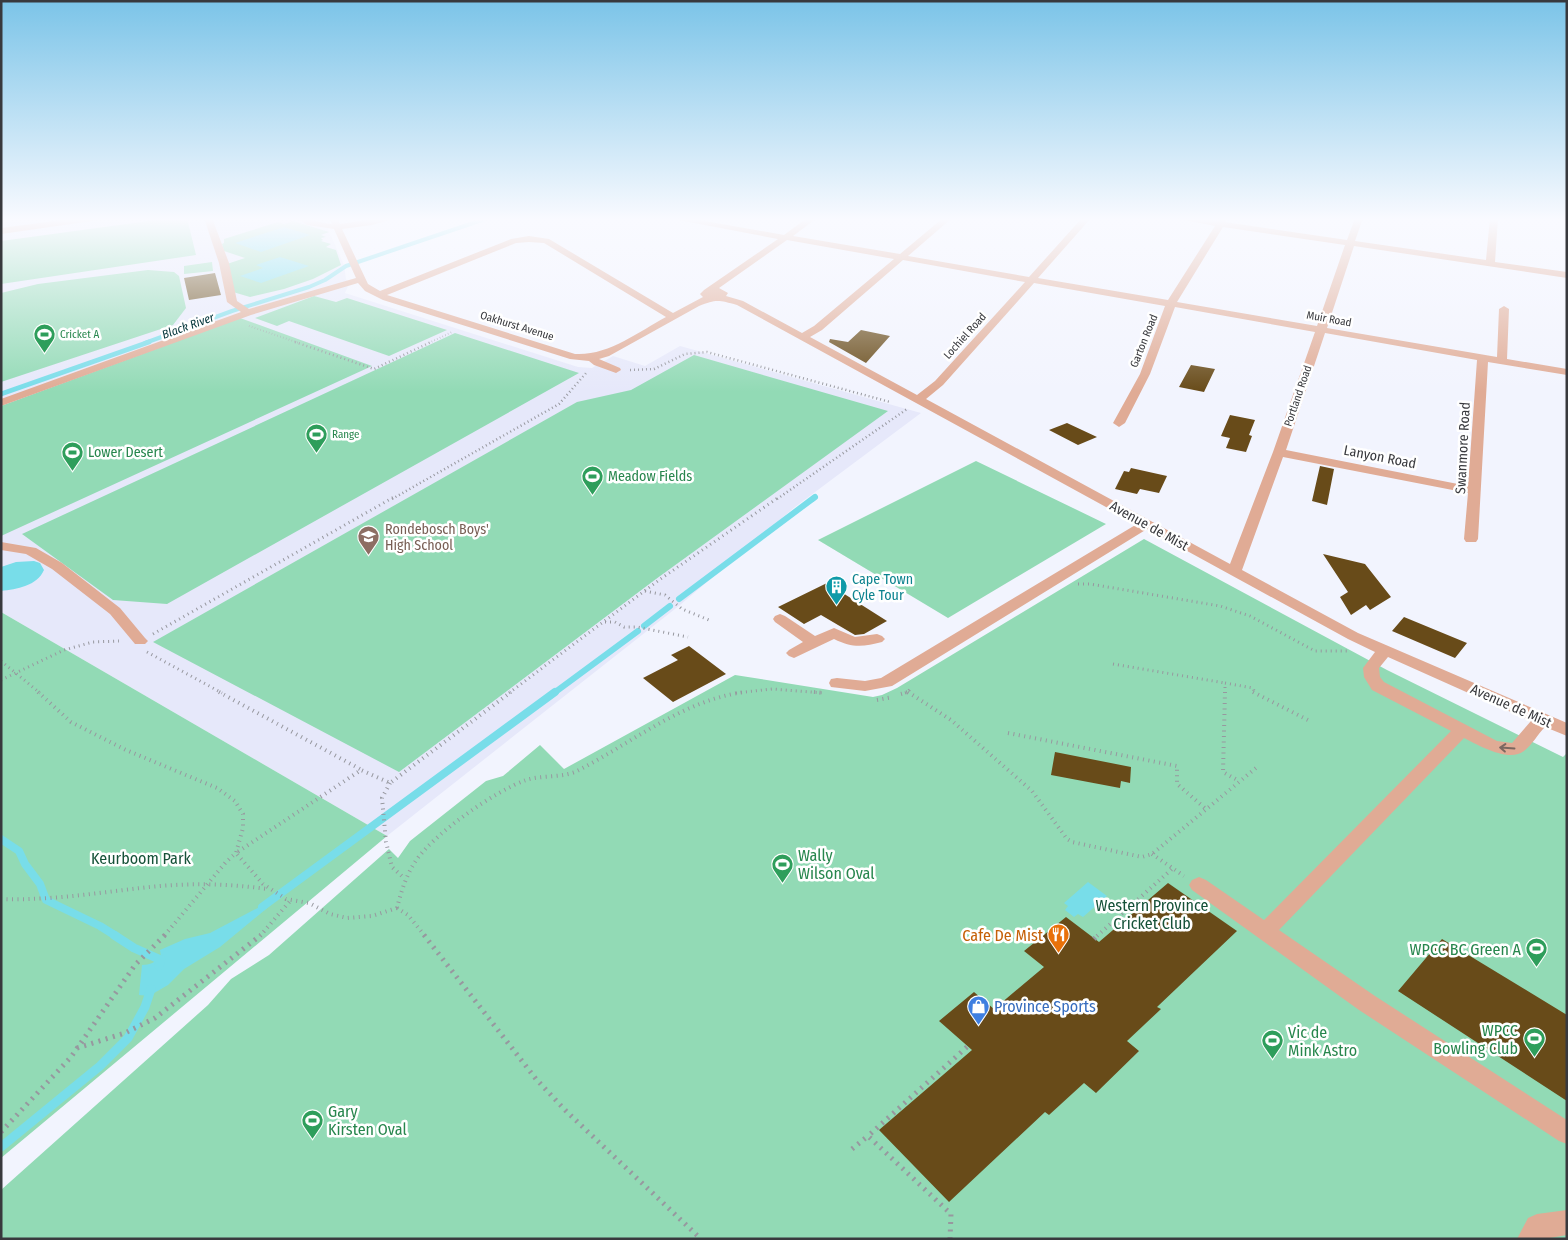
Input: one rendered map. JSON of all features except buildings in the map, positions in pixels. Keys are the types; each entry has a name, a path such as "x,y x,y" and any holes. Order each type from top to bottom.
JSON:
{"street":[{"path":"229,276 241,309"},
{"name":"Oakhurst Avenue","path":"361,276 368,289 378,295 574,357 592,358"},
{"path":"378,295 425,276"},
{"path":"604,276 673,317"},
{"path":"616,370 598,364 592,358 605,354 696,304 736,276"},
{"path":"802,337 818,328 880,276"},
{"name":"Muir Road","path":"1007,276 1567,372"},
{"name":"Lochiel Road","path":"914,404 939,383 1035,276"},
{"name":"Garton Road","path":"1120,423 1145,374 1171,304 1188,276"},
{"name":"Portland Road","path":"1234,572 1279,452 1340,276"},
{"path":"1,403 229,320 241,309 362,279"},
{"name":"Avenue de Mist","path":"715,292 740,303 802,337 914,404 1146,524 1353,636 1567,730"},
{"path":"1502,361 1504,309"},
{"name":"Swanmore Road","path":"1471,540 1476,491 1483,358"},
{"name":"Lanyon Road","path":"1279,452 1476,491"},
{"path":"833,688 865,686 886,682 1146,524"},
{"path":"1,546 20,548 57,566 115,611 140,641"},
{"path":"780,619 814,643"},
{"path":"794,654 834,633 854,642 876,638"},
{"path":"1385,650 1371,668 1372,677 1378,686 1496,747 1514,749 1522,744 1542,719"},
{"path":"1265,931 1462,730"},
{"path":"1199,885 1367,1003 1567,1133"},
{"path":"1530,1239 1537,1227 1567,1222"}],"path":[{"path":"229,320 374,369 457,330"},
{"path":"1,680 64,650 93,642 140,641 558,404 587,371"},
{"path":"405,879 392,868 386,842 382,798 390,783 645,591 914,404"},
{"path":"1074,585 1090,584 1220,606 1250,616 1315,651 1354,651"},
{"path":"645,591 665,595 682,609 709,620"},
{"path":"602,623 615,622 624,626 688,637"},
{"path":"140,641 148,654 361,770 390,783"},
{"path":"1,661 59,709 71,722 126,750 227,794 241,807 243,814 243,828 236,853"},
{"path":"1113,664 1253,688 1253,692 1308,720"},
{"path":"875,700 888,700 908,692 913,684"},
{"path":"1225,684 1223,772 1239,781"},
{"path":"397,908 405,879 420,853 461,820 512,786 524,780 573,773 688,708 725,696 740,692 780,689 833,688"},
{"path":"908,692 951,720 1032,791 1067,839 1072,842 1142,857 1152,854 1256,768"},
{"path":"1008,733 1177,766 1177,784 1206,809"},
{"path":"1,1132 45,1086 77,1048 136,965 156,946 236,853 361,770"},
{"path":"236,853 252,875 268,890 290,900 303,901 330,914 353,919 370,917 397,908"},
{"path":"1152,854 1172,869 1199,885"},
{"path":"1094,938 1172,869"},
{"path":"1,900 46,900 161,886 208,884 268,890"},
{"path":"77,1048 125,1033 155,1018 227,960 258,938 290,900"},
{"path":"397,908 408,915 536,1080 566,1111 701,1239"},
{"path":"852,1149 968,1046"},
{"path":"868,1136 950,1214 950,1239"}],"shaded area":[{"name":"Rondebosch Boys' High School","path":"1,276 346,276 349,284 345,293 578,367 592,368 613,356 645,366 680,346 921,413 795,507 680,605 387,836 1,612"}],"green space":[{"path":"1,276 56,276 1,284"},
{"name":"Cricket A","path":"102,276 179,276 186,308 173,325 1,382 1,293 38,284"},
{"path":"230,276 319,276 284,289 250,297 233,292"},
{"path":"314,296 336,302 347,298 447,330 389,356 289,321 277,326 255,318"},
{"name":"Lower Desert","path":"240,318 372,366 1,536 1,406"},
{"name":"Range","path":"455,333 579,373 167,604 113,600 22,534"},
{"name":"Meadow Fields","path":"694,355 888,411 656,579 399,772 153,642 577,402 631,390"},
{"path":"976,461 1106,524 948,618 818,540"},
{"name":"Western Province Cricket Club","path":"1144,539 1387,670 1563,757 1567,753 1567,1239 1,1239 1,1190 208,1005 231,979 269,955 389,849 398,858 410,841 486,781 503,776 540,745 564,769 735,675 873,697 882,695 897,688"},
{"name":"Keurboom Park","path":"1,612 387,836 1,1158"}],"water":[{"path":"240,276 281,276 261,283"},
{"path":"34,561 40,563 44,570 37,580 20,588 1,591 1,567 16,562"},
{"path":"1088,882 1107,896 1083,917 1078,914 1074,917 1065,910 1068,906 1064,903"},
{"path":"269,902 272,904 220,947 184,969 168,985 149,996 139,995 142,965 152,963 161,957 160,950 185,939 210,933"}],"waterway":[{"name":"Black River","path":"145,343 232,311 309,287 331,276"},
{"name":"Black River","path":"1,394 149,342"},
{"path":"679,599 815,497 813,499"},
{"path":"644,626 670,606"},
{"path":"554,693 638,631"},
{"path":"262,907 555,692"},
{"path":"1,839 19,851 25,864 40,884 46,900 100,926 116,936"},
{"path":"114,935 134,948 161,960 159,966"},
{"path":"1,1147 100,1066 128,1038 145,1007 151,989"}],"place":[{"name":"Cricket A","path":"44,353"},
{"name":"Range","path":"316,453"},
{"name":"Lower Desert","path":"72,471"},
{"name":"Meadow Fields","path":"592,495"},
{"name":"Rondebosch Boys' High School","path":"369,556"},
{"name":"Cape Town Cyle Tour","path":"836,606"},
{"name":"Wally Wilson Oval","path":"782,883"},
{"name":"Cafe De Mist","path":"1059,954"},
{"name":"WPCC BC Green A","path":"1537,968"},
{"name":"Province Sports","path":"978,1025"},
{"name":"WPCC Bowling Club","path":"1534,1058"},
{"name":"Vic de Mink Astro","path":"1272,1060"},
{"name":"Gary Kirsten Oval","path":"312,1139"}]}
